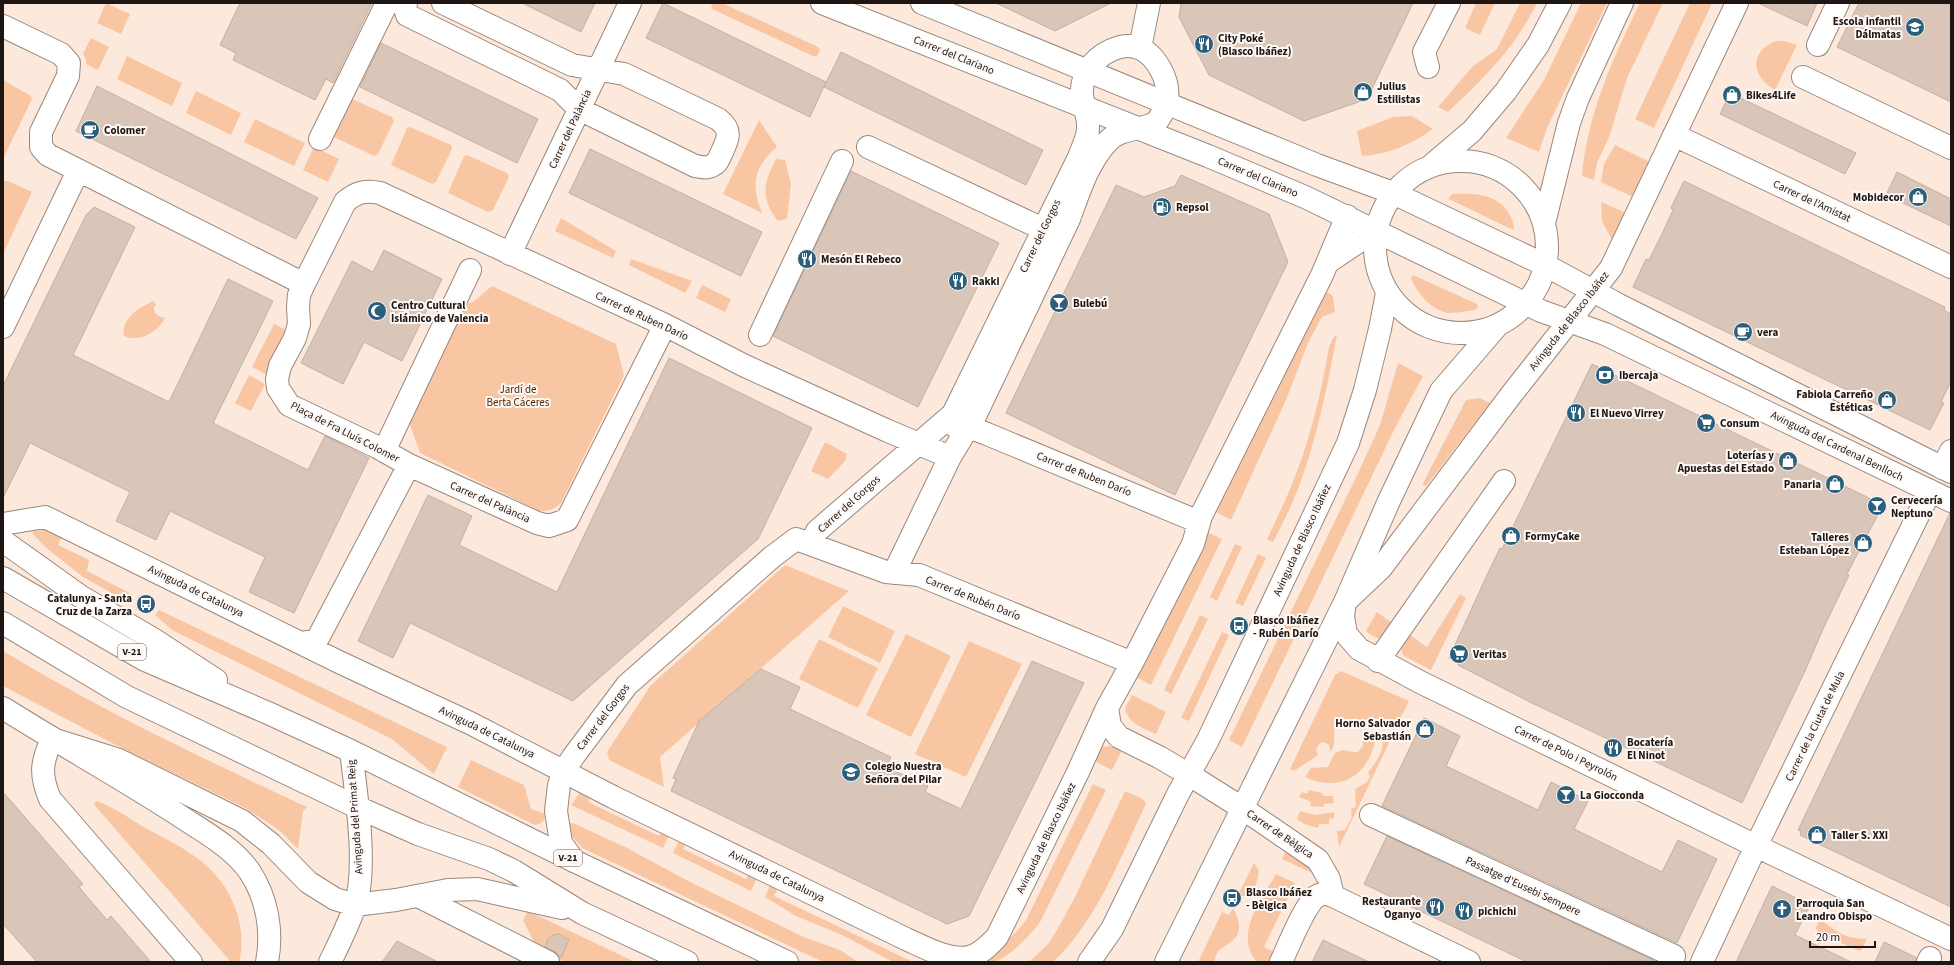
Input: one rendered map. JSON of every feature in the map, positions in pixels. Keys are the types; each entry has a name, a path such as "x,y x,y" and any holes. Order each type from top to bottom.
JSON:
{"street":[{"path":"320,139 387,3"},
{"path":"406,3 407,15 560,90 579,109 695,166 703,168 713,165 722,153 728,134 725,125 718,119 624,74 572,65 444,3"},
{"name":"Carrer del Palància","path":"510,254 630,3"},
{"name":"Carrer del Clariano","path":"822,3 1208,156 1347,216 1468,277 1526,303"},
{"path":"922,3 1317,165 1393,193 1545,265 1593,291 1948,463"},
{"path":"1140,48 1149,3"},
{"path":"1428,67 1424,52 1449,3"},
{"name":"Avinguda de Blasco Ibáñez","path":"1430,166 1448,161 1466,161 1483,163 1500,170 1515,179 1527,192 1537,207 1544,223 1547,244 1545,265 1538,285 1526,303 1516,314 1497,326 1470,334 1442,332 1417,322 1396,305 1387,294 1377,269 1374,256 1376,230 1382,211 1393,193 1410,177 1430,166 1472,131 1506,91 1538,45 1560,3"},
{"name":"Avinguda de Blasco Ibáñez","path":"1544,223 1569,123 1578,98 1622,3"},
{"name":"Avinguda de Blasco Ibáñez","path":"1345,602 1381,568 1511,394 1611,268 1737,3"},
{"path":"1818,45 1838,3"},
{"path":"3,26 61,54 69,63 68,76 41,132 41,147 48,155 156,208 304,284"},
{"path":"1085,108 1082,96 1082,81 1086,71 1095,61 1119,47 1132,46 1140,48 1148,53 1162,71 1167,88 1167,104 1154,124 1137,128"},
{"path":"1802,77 1951,148"},
{"name":"Carrer del Gorgos","path":"574,861 561,843 557,826 557,798 564,772 573,757 627,684 772,557 796,539 811,544 817,531 954,414 1088,136 1085,108"},
{"name":"Carrer del Gorgos","path":"894,573 950,457 969,427 1069,219 1082,185 1099,150 1110,139 1121,132 1137,128"},
{"name":"Carrer de l'Amistat","path":"1674,135 1951,267"},
{"path":"868,147 1043,230"},
{"path":"760,335 842,161"},
{"path":"3,327 78,171"},
{"name":"Carrer de Ruben Darío","path":"364,191 380,193 665,326 745,366 918,444"},
{"name":"Plaça de Fra Lluís Colomer","path":"364,191 352,196 345,202 304,284 299,296 299,324 295,338 280,366 277,379 278,388 289,406 384,451 409,465"},
{"name":"Avinguda de Blasco Ibáñez","path":"970,957 985,949 997,937 1078,772 1107,708 1132,663 1193,544 1199,522 1328,262 1347,216"},
{"name":"Avinguda de Blasco Ibáñez","path":"1328,262 1376,230"},
{"path":"384,451 470,270"},
{"name":"Avinguda de Blasco Ibáñez","path":"1088,962 1112,929 1188,774 1208,740 1348,443 1365,390 1387,294"},
{"name":"Avinguda del Cardenal Benlloch","path":"1526,303 1541,311 1605,334 1951,501"},
{"name":"Carrer del Palància","path":"409,465 537,523 549,526 567,520 665,326"},
{"name":"Avinguda de Blasco Ibáñez","path":"1166,962 1345,602 1388,503 1442,391 1497,326"},
{"path":"938,428 948,426 969,427"},
{"name":"Carrer de Ruben Darío","path":"969,427 1199,522"},
{"path":"918,444 950,457"},
{"path":"302,643 317,640 409,465"},
{"path":"1378,661 1504,481"},
{"name":"Carrer de la Ciutat de Mula","path":"1702,962 1756,846 1930,491"},
{"name":"Avinguda de Catalunya","path":"3,524 45,517 302,643 472,724 564,772 906,939 938,953 960,957 970,957"},
{"path":"3,540 80,596 153,639 268,713"},
{"name":"Carrer de Rubén Darío","path":"811,544 886,572 919,575 1132,663"},
{"name":"V-21","path":"3,578 145,660 268,713 351,751 574,861 787,962"},
{"name":"Carrer de Polo i Peyrolón","path":"1345,602 1343,616 1346,634 1359,649 1378,661 1756,846 1951,939"},
{"path":"3,623 127,697 357,807 418,834 489,859 514,871 582,913 687,962"},
{"path":"3,708 150,797 219,842 234,855 254,878 260,889 266,909 269,930 267,962"},
{"path":"1107,708 1110,726 1119,737 1159,757 1242,808"},
{"path":"52,739 118,760 242,821 271,844 308,882 335,899 355,906 448,890 477,889 582,913"},
{"path":"52,739 43,762 42,772 44,785 50,799 191,962"},
{"name":"Avinguda del Primat Reig","path":"330,962 355,906 359,886 360,867 357,807 351,751"},
{"name":"Carrer de Bèlgica","path":"1242,808 1318,860 1329,879 1333,896"},
{"name":"Passatge d'Eusebi Sempere","path":"1371,815 1674,956"},
{"path":"1281,962 1309,905 1318,895 1325,894 1333,896 1469,962"},
{"path":"418,896 528,957 548,962"}],"green space":[{"path":"106,3 130,14 121,34 97,23"},
{"path":"711,3 722,3 818,47 820,50 817,56 813,56 712,9"},
{"path":"1476,3 1495,3 1480,35 1465,28"},
{"path":"1520,3 1537,3 1519,34 1498,62 1448,112 1438,107 1473,66 1497,49"},
{"path":"1581,3 1607,3 1547,128 1539,152 1506,138 1544,80"},
{"path":"1640,3 1663,3 1627,78 1610,135 1597,163 1594,180 1582,176 1589,131 1595,109 1611,66"},
{"path":"1690,3 1712,3 1654,128 1635,119"},
{"path":"91,38 109,47 98,70 86,64 86,59 83,54"},
{"path":"1776,41 1784,41 1797,45 1775,90 1767,85 1761,78 1756,64 1757,57 1761,51 1767,45"},
{"path":"127,56 182,83 172,106 117,79"},
{"path":"3,80 31,96 32,99 3,159"},
{"path":"196,91 241,113 231,135 186,113"},
{"path":"349,99 392,117 394,121 378,154 374,156 334,137 333,134"},
{"path":"1412,116 1433,129 1416,140 1399,148 1382,153 1362,156 1357,131 1393,117"},
{"path":"255,119 305,143 294,166 244,142"},
{"path":"759,120 777,147 763,162 756,177 756,194 762,213 723,194"},
{"path":"410,127 451,145 452,149 436,182 432,184 391,165 407,128"},
{"path":"1615,145 1652,163 1636,195 1631,196 1601,182 1604,164"},
{"path":"314,147 339,159 328,182 303,170"},
{"path":"467,155 507,173 509,177 493,210 488,212 448,193 464,156"},
{"path":"776,159 785,160 791,184 787,219 778,221 768,205 765,191 768,176"},
{"path":"3,181 8,181 32,192 3,254"},
{"path":"1452,194 1477,194 1492,198 1504,207 1511,217 1514,229 1511,229 1448,199"},
{"path":"1601,202 1629,214 1614,244 1602,221"},
{"path":"561,218 616,251 613,258 555,231"},
{"path":"631,259 692,281 685,293 629,265"},
{"path":"1413,275 1477,304 1478,307 1475,310 1452,313 1443,312 1431,305 1421,295 1411,278"},
{"path":"702,285 731,299 725,312 696,298"},
{"name":"Jardí de Berta Cáceres","path":"492,286 616,344 624,375 561,503 554,509 539,511 420,453 409,422 466,304 473,302"},
{"path":"1322,289 1333,296 1335,312 1322,317 1308,343 1286,400 1231,520 1216,512"},
{"path":"154,301 156,305 154,310 158,316 165,318 158,328 142,337 130,338 124,336 125,324 128,319 143,306"},
{"path":"274,324 290,332 269,376 252,367"},
{"path":"1337,335 1311,451 1295,496 1273,542 1267,539 1303,455 1318,401 1329,347 1333,338"},
{"path":"1398,363 1423,376 1395,428 1242,747 1229,740 1380,425"},
{"path":"249,375 265,384 251,411 235,403"},
{"path":"1480,398 1490,403 1426,486 1423,485 1466,400"},
{"path":"825,442 847,454 845,461 828,479 811,471"},
{"path":"48,530 63,534 58,545 89,560 87,571 128,592 132,595 132,601 128,602 83,577 45,547 32,533 35,531"},
{"path":"1207,532 1222,539 1151,685 1136,677"},
{"path":"1235,544 1242,547 1217,601 1210,597"},
{"path":"1258,554 1266,558 1243,606 1235,603"},
{"path":"785,565 849,591 660,757 664,787 609,760 607,752 651,685"},
{"path":"1460,594 1466,598 1431,670 1404,656 1402,653 1402,648 1410,635 1427,647"},
{"path":"843,606 895,631 880,663 828,637"},
{"path":"159,610 447,747 434,774 392,739 172,630 155,615"},
{"path":"1377,612 1393,624 1382,638 1375,637 1366,631"},
{"path":"1200,615 1208,619 1171,694 1164,690"},
{"path":"1222,632 1229,635 1189,721 1181,718"},
{"path":"906,634 951,656 911,737 866,715"},
{"path":"819,639 878,668 858,708 799,679"},
{"path":"969,641 1022,664 966,777 915,754"},
{"path":"3,651 115,714 307,807 303,811 298,849 279,830 247,809 114,744 3,686"},
{"path":"1341,671 1409,701 1396,727 1380,726 1364,721 1356,724 1337,723 1334,731 1334,746 1330,752 1329,745 1324,742 1320,743 1316,749 1318,755 1294,771 1290,769 1335,675"},
{"path":"1132,695 1166,712 1156,734 1137,725 1129,718 1125,708"},
{"path":"1370,735 1376,737 1373,750 1360,770 1352,777 1342,782 1330,783 1318,782 1305,777 1311,768 1328,767 1335,753 1343,750 1358,752 1363,746 1363,740"},
{"path":"1392,737 1339,847 1337,831 1345,830 1352,817 1351,809 1356,807 1355,789 1367,782 1370,777 1368,772 1379,756 1383,738"},
{"path":"1109,746 1122,750 1112,770 1092,760 1098,748"},
{"path":"471,760 524,785 531,809 545,814 543,822 535,825 458,787"},
{"path":"1093,784 1106,790 1040,922 1013,951 994,962 978,962 1010,938 1026,920"},
{"path":"1308,790 1323,793 1323,796 1333,796 1334,803 1324,804 1323,807 1310,806 1311,802 1299,797 1302,792 1307,794"},
{"path":"1125,791 1143,799 1146,804 1117,867 1095,908 1069,946 1053,962 1029,962 1049,943 1057,930 1074,899"},
{"path":"580,792 592,793 588,802 659,836 663,827 671,831 663,848 571,805"},
{"path":"96,801 114,809 197,858 218,878 234,904 239,918 241,948 239,962 231,962 96,807 94,803"},
{"path":"1300,811 1315,815 1334,812 1334,818 1329,819 1329,824 1319,824 1318,828 1304,824 1297,819"},
{"path":"573,823 627,848 690,882 804,937 840,950 858,962 823,962 582,848 570,834 567,824"},
{"path":"681,836 688,839 683,849 746,879 751,870 759,873 751,891 673,853"},
{"path":"1287,849 1314,869 1310,872 1282,859"},
{"path":"1254,863 1259,871 1256,885 1248,895 1237,897"},
{"path":"1276,874 1295,883 1264,947 1278,954 1274,962 1257,962 1250,951 1248,940 1249,928 1252,917 1258,905"},
{"path":"772,880 780,884 774,896 913,962 893,962 842,935 796,916 765,897"},
{"path":"1233,908 1239,924 1236,937 1219,951 1214,962 1198,962 1222,912 1229,915"},
{"path":"528,911 635,962 564,962 537,948 523,920"},
{"path":"1820,918 1841,934 1867,939 1862,949 1859,951 1818,932 1816,928"}],"building":[{"path":"240,3 372,3 333,83 326,79 315,100 233,60 236,53 220,45"},
{"path":"522,3 595,3 581,32"},
{"path":"663,3 826,82 810,117 646,38"},
{"path":"996,3 1111,3 1055,31"},
{"path":"1181,3 1413,3 1367,99 1304,121 1209,75 1179,17"},
{"path":"1758,3 1817,3 1807,26"},
{"path":"1859,3 1951,3 1951,102 1837,47"},
{"path":"381,43 538,119 517,163 360,87"},
{"path":"841,52 1043,150 1026,185 824,87"},
{"path":"97,86 318,198 296,239 76,131"},
{"path":"1730,93 1856,153 1845,174 1720,114"},
{"path":"590,149 762,232 741,276 569,193"},
{"path":"851,171 999,243 918,407 773,336"},
{"name":"Mobidecor","path":"1897,172 1951,199 1951,226 1886,195"},
{"path":"1181,175 1269,214 1288,262 1175,495 1006,413 1116,185 1144,197 1175,186"},
{"path":"1684,181 1945,307 1944,310 1951,314 1951,381 1941,402 1944,403 1930,430 1633,287 1646,259 1649,260 1661,236 1673,210 1671,208"},
{"path":"94,207 135,227 73,355 169,402 228,279 273,301 213,423 308,470 325,436 369,458 294,613 249,592 265,557 170,511 156,540 116,521 130,492 30,443 3,498 3,386 86,215"},
{"name":"Centro Cultural Islámico de Valencia","path":"384,250 442,279 402,361 364,342 343,384 301,363 352,261 373,272"},
{"path":"669,358 812,428 758,539 573,701 410,623 393,658 358,641 428,495 472,516 459,545 557,592"},
{"path":"1592,364 1865,496 1872,500 1871,502 1882,507 1847,574 1849,575 1805,671 1742,803 1532,703 1458,665 1459,663 1449,658 1500,548 1502,549"},
{"path":"1950,513 1951,907 1800,835 1801,831 1798,830"},
{"name":"Colegio Nuestra Señora del Pilar","path":"1032,661 1084,683 969,916 947,924 671,791 676,779 673,778 699,721 761,669 800,687 790,709 891,757 886,767 928,786 925,792 961,809"},
{"path":"1424,718 1460,736 1446,766 1538,810 1551,782 1588,801 1574,829 1662,872 1678,840 1717,859 1677,943 1382,806"},
{"path":"3,792 83,884 79,887 107,920 111,916 151,962 37,962 3,924"},
{"path":"1387,836 1655,961 1527,962 1364,884"},
{"path":"1772,886 1810,905 1795,935 1851,962 1736,962"},
{"path":"559,934 569,940 561,958 554,951 545,947 548,939 553,935"},
{"path":"1323,940 1369,962 1312,962"},
{"path":"397,941 438,962 382,962"},
{"path":"1884,942 1917,958 1916,962 1875,962"}],"place":[{"name":"Escola infantil Dálmatas","path":"1915,27"},
{"name":"City Poké (Blasco Ibáñez)","path":"1204,44"},
{"name":"Julius Estilistas","path":"1363,92"},
{"name":"Bikes4Life","path":"1732,95"},
{"name":"Colomer","path":"90,130"},
{"name":"Mobidecor","path":"1918,197"},
{"name":"Repsol","path":"1162,207"},
{"name":"Mesón El Rebeco","path":"807,259"},
{"name":"Rakki","path":"958,281"},
{"name":"Bulebú","path":"1059,303"},
{"name":"Centro Cultural Islámico de Valencia","path":"377,311"},
{"name":"vera","path":"1743,332"},
{"name":"Ibercaja","path":"1605,375"},
{"name":"Fabiola Carreño Estéticas","path":"1887,400"},
{"name":"El Nuevo Virrey","path":"1576,413"},
{"name":"Consum","path":"1706,423"},
{"name":"Loterías y Apuestas del Estado","path":"1788,461"},
{"name":"Panaria","path":"1835,484"},
{"name":"Cervecería Neptuno","path":"1877,506"},
{"name":"FormyCake","path":"1511,536"},
{"name":"Talleres Esteban López","path":"1863,543"},
{"name":"Catalunya - Santa Cruz de la Zarza","path":"146,604"},
{"name":"Blasco Ibáñez - Rubén Darío","path":"1239,626"},
{"name":"Veritas","path":"1459,654"},
{"name":"Horno Salvador Sebastián","path":"1425,729"},
{"name":"Bocatería El Ninot","path":"1613,748"},
{"name":"Colegio Nuestra Señora del Pilar","path":"851,772"},
{"name":"La Giocconda","path":"1566,795"},
{"name":"Taller S. XXI","path":"1817,835"},
{"name":"Blasco Ibáñez - Bèlgica","path":"1232,898"},
{"name":"Restaurante Oganyo","path":"1435,907"},
{"name":"Parroquia San Leandro Obispo","path":"1782,909"},
{"name":"pichichi","path":"1464,911"}]}
